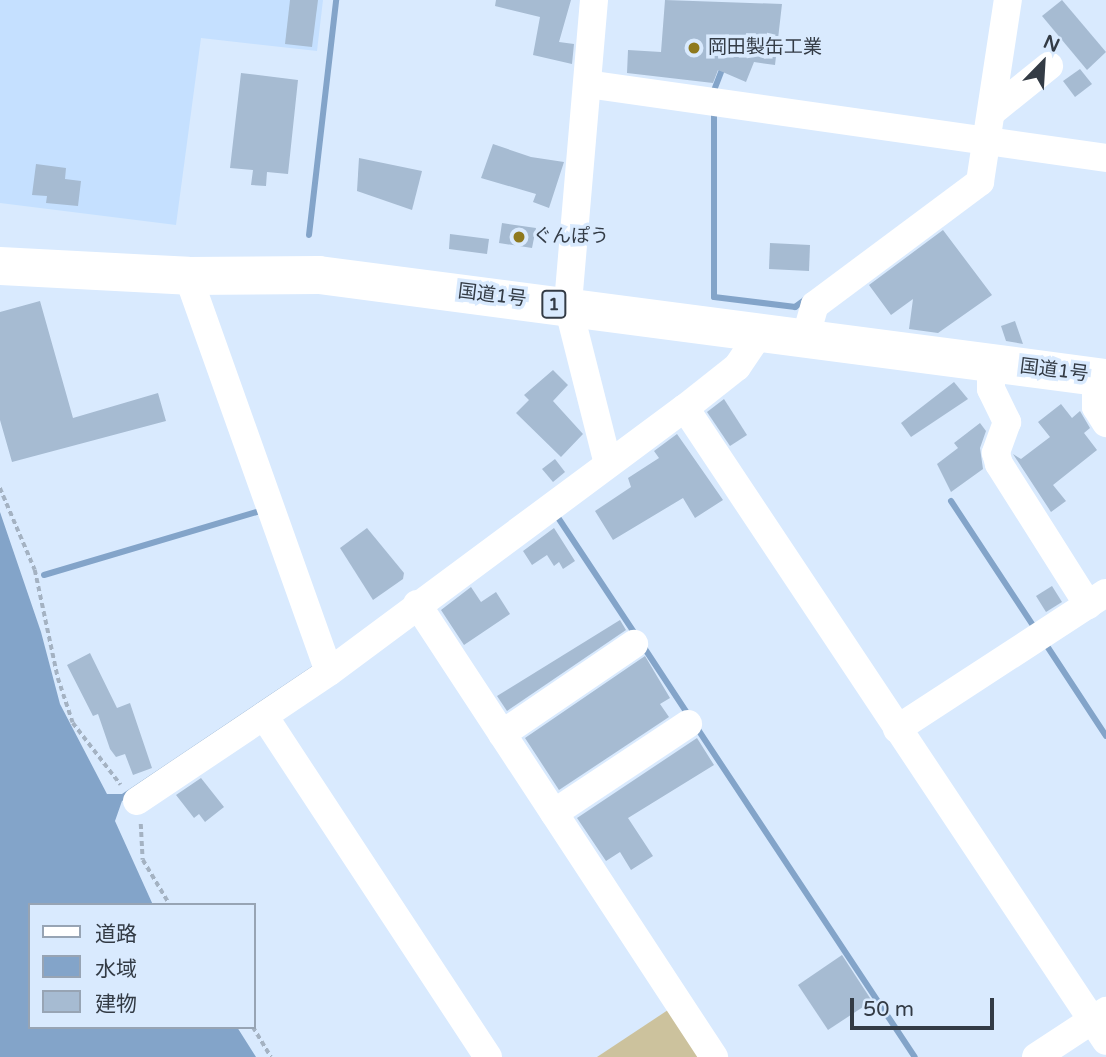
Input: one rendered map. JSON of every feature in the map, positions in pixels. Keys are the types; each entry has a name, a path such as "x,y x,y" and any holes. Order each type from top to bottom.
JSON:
{"highway":[{"name":"国道1号","path":"0,266 188,276 319,275 1101,377"}],"street":[{"path":"594,0 568,306 608,464"},
{"path":"805,339 815,305 980,182 1008,0"},
{"path":"993,111 1049,66"},
{"path":"587,85 1106,158"},
{"path":"188,276 329,672"},
{"path":"130,794 264,716 329,672 416,604 737,368 760,333"},
{"path":"897,729 1097,599 999,464 996,453 1007,422 991,389 991,363"},
{"path":"1101,377 1096,407 1106,423"},
{"path":"685,408 897,729 1101,1024 1036,1057"},
{"path":"416,604 714,1057"},
{"path":"502,734 634,644"},
{"path":"264,716 488,1057"},
{"path":"554,813 688,724"}],"path":[{"path":"0,488 35,570 58,678 74,723 130,794 143,860 169,903"},
{"path":"254,1029 271,1057"}],"shaded area":[{"path":"0,0 323,0 317,51 201,38 176,225 0,203"},
{"path":"674,1006 707,1057 597,1057"}],"water":[{"path":"0,512 41,632 60,704 107,794 122,794 317,663 319,669 122,801 115,821 152,903 28,903 28,1029 238,1029 256,1057 0,1057"}],"building":[{"path":"290,0 318,0 312,47 285,44"},
{"path":"496,0 571,0 559,42 574,44 572,64 533,55 540,17 495,6"},
{"path":"665,0 782,4 775,65 754,62 746,82 718,70 713,83 627,73 628,50 661,52"},
{"path":"1062,0 1106,52 1087,70 1042,16"},
{"path":"1080,69 1092,84 1075,97 1063,81"},
{"path":"241,73 298,80 288,174 267,172 266,186 251,185 253,170 230,168"},
{"path":"493,144 531,157 564,162 549,208 533,202 536,194 481,178"},
{"path":"359,158 422,171 412,210 357,191"},
{"path":"36,164 66,168 65,179 81,181 78,206 46,203 47,196 32,195"},
{"name":"ぐんぽう","path":"502,223 536,228 532,248 499,243"},
{"path":"943,230 992,295 938,333 909,329 913,299 891,315 869,285"},
{"path":"450,234 489,239 487,254 449,249"},
{"path":"770,243 810,245 809,271 769,269"},
{"path":"40,301 73,418 158,393 166,421 12,462 0,420 0,312"},
{"path":"1015,321 1023,344 1006,341 1001,326"},
{"path":"553,370 568,385 553,401 583,434 561,457 516,413 529,400 524,395"},
{"path":"954,382 968,399 911,437 901,423"},
{"path":"724,399 747,435 730,446 707,412"},
{"path":"1061,404 1072,418 1080,411 1090,428 1084,433 1097,450 1053,485 1066,501 1051,512 1013,454 1021,459 1050,437 1038,422"},
{"path":"980,423 986,431 980,448 983,469 951,492 937,464 958,448 954,443"},
{"path":"677,434 723,500 695,518 683,498 613,540 595,511 631,487 628,478 659,458 654,451"},
{"path":"555,459 565,472 553,482 542,469"},
{"path":"367,528 404,573 403,579 373,600 340,548"},
{"path":"554,528 575,561 563,569 559,562 554,566 547,555 532,565 523,551"},
{"path":"1052,586 1062,602 1046,612 1036,596"},
{"path":"471,587 481,602 496,592 510,614 464,645 441,610"},
{"path":"620,620 626,630 507,711 497,696"},
{"path":"90,653 117,708 130,703 152,768 133,775 125,754 116,757 110,749 98,714 93,716 67,665"},
{"path":"645,656 670,698 660,704 669,717 559,790 525,738"},
{"path":"697,738 714,765 628,818 653,856 631,870 620,852 606,861 577,818"},
{"path":"201,778 224,807 205,822 199,814 194,818 176,795"},
{"path":"842,955 872,1001 828,1030 798,985"}],"waterway":[{"path":"309,235 336,0"},
{"path":"713,93 724,65"},
{"path":"714,111 714,297 795,307 806,299"},
{"path":"951,501 1036,630"},
{"path":"44,575 260,511"},
{"path":"557,516 637,637"},
{"path":"1045,643 1106,736"},
{"path":"643,646 689,716"},
{"path":"695,725 915,1057"}],"place":[{"name":"岡田製缶工業","path":"694,48"},
{"name":"ぐんぽう","path":"519,237"}]}
